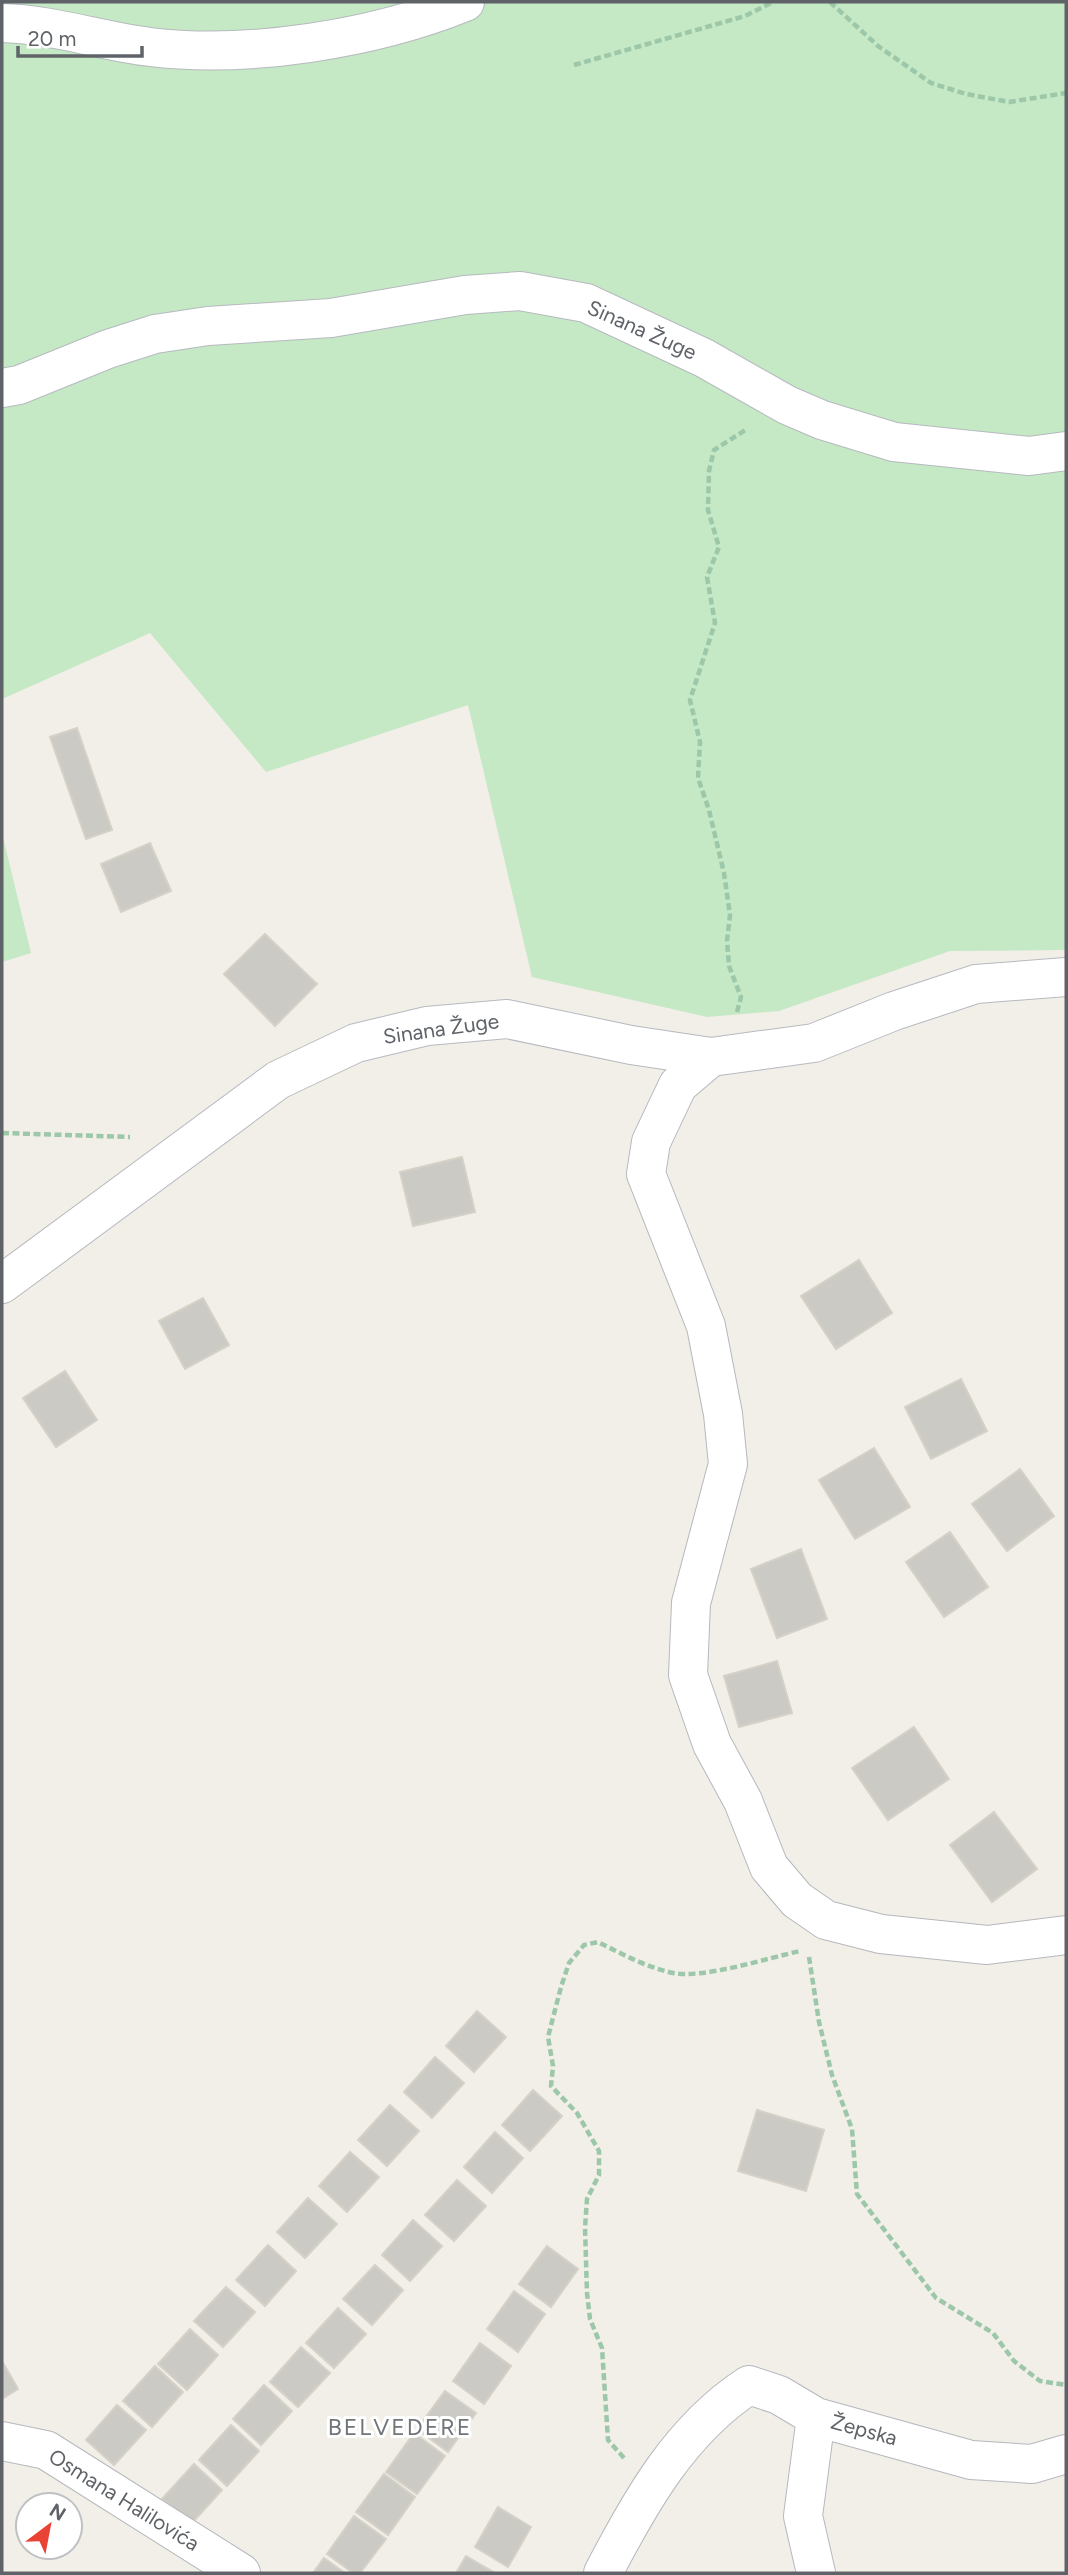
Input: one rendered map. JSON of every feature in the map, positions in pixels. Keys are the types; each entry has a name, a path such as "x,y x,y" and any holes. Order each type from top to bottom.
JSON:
{"main road":[{"path":"2,23 23,23 149,47 226,51 378,30 432,15 462,3"},
{"name":"Sinana Žuge","path":"2,388 155,334 208,326 331,318 465,295 520,291 586,303 704,358 787,405 822,420 894,442 1030,456 1066,451"},
{"name":"Sinana Žuge","path":"2,1284 278,1080 356,1043 427,1026 508,1019 631,1045 710,1057 814,1043 894,1011 976,984 1066,977"},
{"path":"710,1057 678,1085 651,1142 646,1174 706,1326 723,1414 728,1464 691,1603 688,1675 712,1744 743,1801 769,1867 797,1900 826,1920 881,1934 987,1945 1066,1935"},
{"path":"603,2573 652,2483 696,2429 725,2401 749,2385 779,2395 816,2417"},
{"name":"Žepska","path":"816,2573 803,2516 816,2417 971,2460 1032,2464 1066,2454"},
{"name":"Osmana Halilovića","path":"2,2441 46,2451 241,2573"}],"path":[{"path":"574,65 745,16 773,2"},
{"path":"830,2 878,46 931,83 966,94 1009,102 1066,93"},
{"path":"710,1057 734,1025 741,997 729,966 727,941 730,915 724,873 709,810 698,778 700,742 690,700 715,623 706,577 719,547 708,510 709,471 715,450 787,405"},
{"path":"2,1133 139,1138 176,1156"},
{"path":"632,2518 624,2479 628,2463 608,2440 602,2348 590,2319 587,2293 584,2228 587,2199 599,2175 599,2151 577,2113 551,2087 553,2066 548,2037 569,1963 584,1945 598,1942 628,1958 675,1973 716,1971 808,1949 819,2022 832,2075 852,2129 857,2194 936,2298 993,2333 1014,2361 1040,2381 1066,2385"}],"green space":[{"path":"2,2 1066,2 1066,950 950,951 779,1011 707,1017 532,977 468,705 266,772 150,633 2,699"},
{"path":"2,833 31,953 2,962"}],"building":[{"path":"77,728 112,830 86,839 50,737"},
{"path":"150,843 171,891 121,912 101,864"},
{"path":"265,934 317,984 275,1026 224,974"},
{"path":"462,1157 475,1212 413,1226 400,1172"},
{"path":"859,1260 892,1313 836,1349 801,1296"},
{"path":"203,1298 229,1345 185,1369 159,1321"},
{"path":"65,1371 97,1420 56,1447 23,1398"},
{"path":"961,1379 987,1431 931,1459 905,1407"},
{"path":"874,1448 910,1507 855,1539 819,1480"},
{"path":"1020,1469 1054,1516 1007,1551 972,1504"},
{"path":"950,1532 988,1587 944,1617 906,1562"},
{"path":"801,1549 827,1619 777,1638 751,1569"},
{"path":"777,1661 792,1713 739,1727 724,1676"},
{"path":"914,1727 949,1779 888,1820 852,1768"},
{"path":"994,1812 1037,1869 992,1902 950,1845"},
{"path":"477,2011 506,2037 474,2072 446,2046"},
{"path":"435,2057 464,2083 432,2118 404,2092"},
{"path":"533,2090 562,2116 530,2151 502,2125"},
{"path":"390,2105 419,2131 387,2166 358,2140"},
{"path":"757,2110 824,2130 806,2191 738,2171"},
{"path":"495,2132 523,2158 492,2193 464,2167"},
{"path":"350,2152 379,2177 347,2212 319,2186"},
{"path":"457,2180 486,2206 454,2241 425,2215"},
{"path":"308,2198 337,2224 305,2258 277,2232"},
{"path":"413,2220 442,2246 410,2281 382,2255"},
{"path":"268,2245 296,2271 265,2306 236,2280"},
{"path":"547,2246 578,2269 551,2307 519,2284"},
{"path":"375,2265 403,2290 372,2325 343,2299"},
{"path":"226,2287 255,2312 223,2347 194,2321"},
{"path":"514,2291 545,2314 518,2352 487,2329"},
{"path":"338,2308 366,2334 334,2368 306,2343"},
{"path":"190,2329 218,2355 187,2390 158,2364"},
{"path":"480,2343 511,2366 484,2404 453,2381"},
{"path":"301,2347 330,2373 298,2407 270,2382"},
{"path":"2,2361 18,2389 2,2399"},
{"path":"155,2366 183,2392 152,2427 123,2401"},
{"path":"264,2385 292,2411 261,2445 233,2419"},
{"path":"445,2391 476,2413 448,2452 417,2429"},
{"path":"117,2405 146,2430 114,2465 86,2440"},
{"path":"231,2425 259,2451 227,2486 199,2460"},
{"path":"414,2433 445,2456 417,2494 386,2472"},
{"path":"194,2464 222,2490 191,2524 162,2499"},
{"path":"384,2474 415,2497 388,2535 356,2512"},
{"path":"498,2507 531,2527 508,2567 475,2547"},
{"path":"354,2516 386,2539 360,2573 353,2573 327,2554"},
{"path":"466,2556 495,2573 456,2573"},
{"path":"324,2558 345,2573 313,2573"}],"district":[{"name":"BELVEDERE","path":"400,2427"}]}
